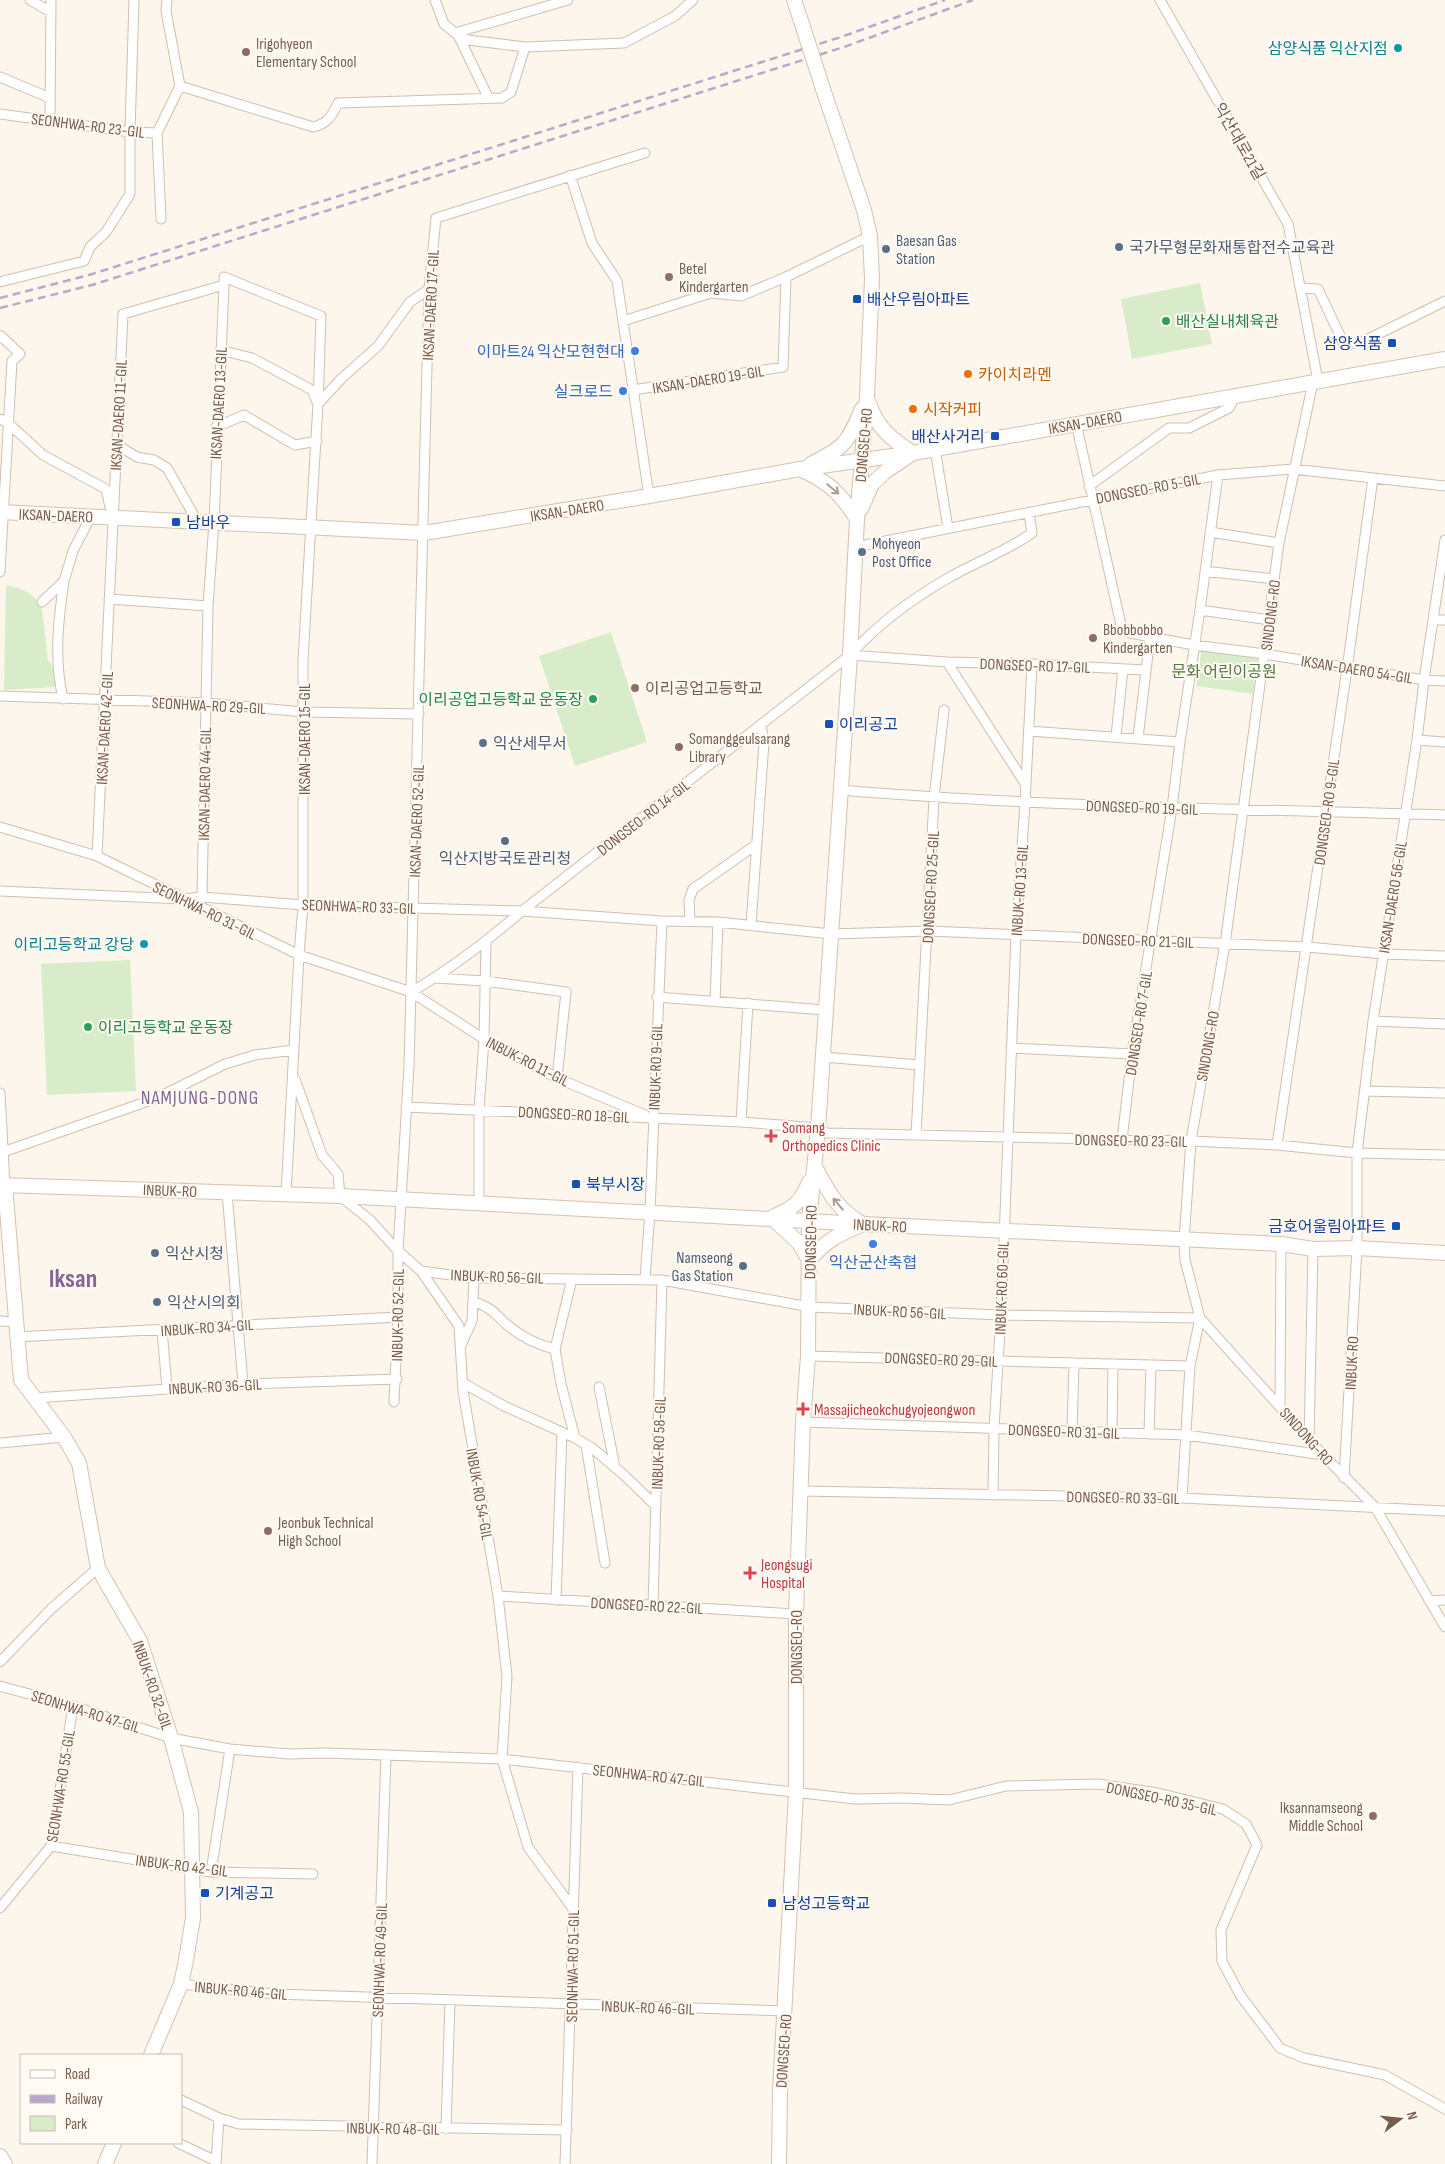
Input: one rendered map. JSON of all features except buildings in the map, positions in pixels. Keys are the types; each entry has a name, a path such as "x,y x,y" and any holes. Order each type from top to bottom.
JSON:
{"street":[{"path":"30,0 51,12"},
{"path":"50,121 51,0"},
{"path":"0,282 84,261 90,247 106,232 130,194 134,0"},
{"path":"167,0 166,11 180,86 313,126 323,125 331,117 338,103 502,98 511,92 525,47"},
{"path":"435,0 444,24 468,40 525,47 624,43 675,16 693,0"},
{"path":"457,34 568,0"},
{"name":"DONGSEO-RO","path":"778,2164 796,1792 796,1614 803,1422 810,1307 809,1221 818,1128 850,655 856,519 867,397 872,279 870,236 858,191 794,0"},
{"name":"익산대로21길","path":"1160,0 1288,224 1316,382"},
{"path":"457,34 488,97"},
{"path":"0,77 50,98"},
{"name":"SEONHWA-RO 23-GIL","path":"0,114 130,132 157,133 180,86"},
{"path":"157,133 161,219"},
{"path":"570,175 645,153"},
{"name":"IKSAN-DAERO 17-GIL","path":"424,532 429,289 436,218 570,175"},
{"name":"IKSAN-DAERO 19-GIL","path":"570,175 592,243 617,281 649,496"},
{"path":"623,321 711,293 741,296 786,278 870,236"},
{"name":"IKSAN-DAERO 15-GIL","path":"123,314 224,285 224,277 321,316 317,441 310,526 304,660 303,905 286,1194"},
{"name":"IKSAN-DAERO 19-GIL","path":"633,390 783,367 786,278"},
{"name":"IKSAN-DAERO 13-GIL","path":"214,522 216,427 224,285"},
{"path":"1300,288 1318,289 1344,344 1362,342 1445,301"},
{"path":"220,350 252,358 312,390 318,404 342,378 378,346 410,302 429,289"},
{"name":"IKSAN-DAERO 11-GIL","path":"113,517 123,314"},
{"path":"0,338 1,336 20,354 12,361 4,421 0,572"},
{"name":"IKSAN-DAERO","path":"2,512 424,532 649,496 800,469 913,453 1445,359"},
{"name":"SINDONG-RO","path":"1316,382 1279,544 1225,944 1191,1142 1184,1260 1200,1318 1322,1456 1375,1507 1445,1627"},
{"path":"1089,486 1169,428 1189,428 1229,408 1235,396"},
{"path":"856,519 872,484 886,471 913,453 894,440 875,420 867,397"},
{"path":"800,469 838,450 851,435 867,397"},
{"path":"216,427 244,415 295,445 317,441"},
{"name":"IKSAN-DAERO","path":"4,421 42,455 106,489 113,517"},
{"name":"IKSAN-DAERO 54-GIL","path":"1076,423 1121,625 1130,633 1347,669 1424,680 1445,680"},
{"path":"117,445 138,457 154,460 167,468 197,521"},
{"path":"935,449 948,528"},
{"path":"800,469 823,480 841,496 856,519"},
{"name":"DONGSEO-RO 5-GIL","path":"855,547 1218,475 1295,469 1445,486"},
{"name":"DONGSEO-RO 7-GIL","path":"1122,1140 1132,1054 1152,941 1172,808 1218,475"},
{"name":"DONGSEO-RO 9-GIL","path":"1277,1145 1373,478"},
{"path":"850,655 866,637 897,612 949,577 1032,533 1029,513"},
{"path":"63,699 56,645 64,581 74,551 91,516"},
{"name":"IKSAN-DAERO 42-GIL","path":"97,856 106,701 113,517"},
{"name":"IKSAN-DAERO 44-GIL","path":"202,896 208,606 214,522"},
{"name":"IKSAN-DAERO 52-GIL","path":"402,1199 411,992 424,532"},
{"path":"1210,532 1279,544"},
{"name":"IKSAN-DAERO 56-GIL","path":"1357,1248 1357,1153 1373,1021 1417,740 1424,680 1445,544"},
{"path":"1206,571 1274,579"},
{"path":"42,602 64,581"},
{"path":"109,600 208,606"},
{"path":"1200,610 1270,620"},
{"path":"1434,620 1445,620"},
{"path":"1138,738 1150,637"},
{"name":"DONGSEO-RO 17-GIL","path":"850,655 947,662 1145,670"},
{"name":"DONGSEO-RO 14-GIL","path":"411,992 435,978 486,942 522,911 850,655"},
{"name":"DONGSEO-RO 17-GIL","path":"947,662 1026,785"},
{"name":"INBUK-RO 13-GIL","path":"1003,1231 1009,1137 1016,935 1026,802 1032,664"},
{"path":"1116,736 1123,669"},
{"name":"SEONHWA-RO 29-GIL","path":"0,696 206,703 304,712 419,714"},
{"name":"DONGSEO-RO 25-GIL","path":"916,1135 934,798 944,710"},
{"path":"751,925 764,742 761,724"},
{"path":"1029,731 1180,742"},
{"path":"1417,740 1445,742"},
{"name":"DONGSEO-RO 19-GIL","path":"840,790 934,798 1026,802 1445,815"},
{"name":"SEONHWA-RO 31-GIL","path":"0,827 97,856 299,955 411,992"},
{"path":"690,921 689,900 693,890 757,844"},
{"name":"SEONHWA-RO 33-GIL","path":"0,891 182,899 202,896 303,905 522,911 662,921 718,922 831,934"},
{"name":"INBUK-RO 9-GIL","path":"650,1212 657,997 662,921"},
{"path":"715,1001 718,922"},
{"name":"DONGSEO-RO 21-GIL","path":"831,934 928,931 1307,947 1384,954 1445,956"},
{"path":"480,1203 479,1110 484,1039 486,942"},
{"path":"435,978 485,981 566,992 558,1078"},
{"name":"INBUK-RO 11-GIL","path":"411,992 484,1039 558,1078 653,1118"},
{"path":"657,997 825,1010"},
{"path":"741,1122 748,1003"},
{"path":"1373,1021 1445,1024"},
{"path":"1011,1048 1132,1054"},
{"path":"3,1152 157,1098 225,1064 255,1055 294,1050"},
{"path":"823,1057 920,1065"},
{"path":"293,1074 322,1155 338,1174 340,1196"},
{"path":"1365,1091 1445,1093"},
{"path":"0,1093 3,1152 2,1185"},
{"name":"DONGSEO-RO 18-GIL","path":"406,1107 741,1122 818,1128"},
{"name":"DONGSEO-RO 23-GIL","path":"818,1128 827,1133 1277,1145 1357,1153 1445,1155"},
{"path":"815,1167 803,1198 789,1210 772,1218 799,1243 809,1260 822,1244 832,1237 863,1224"},
{"path":"815,1167 831,1196 848,1216 863,1224"},
{"name":"INBUK-RO","path":"2,1185 340,1196 1281,1244 1313,1249 1357,1248 1445,1253"},
{"name":"INBUK-RO 32-GIL","path":"2,1185 21,1380 64,1437 79,1463 98,1568 140,1642 171,1738 191,1812 194,1870 193,1918 181,1984 151,2054"},
{"path":"227,1192 243,1384"},
{"name":"INBUK-RO 52-GIL","path":"340,1196 370,1220 398,1251"},
{"name":"INBUK-RO 52-GIL","path":"394,1402 398,1317 398,1251 402,1199"},
{"path":"645,1280 650,1212"},
{"name":"INBUK-RO 60-GIL","path":"993,1495 994,1428 1001,1315 1003,1231"},
{"path":"1280,1407 1281,1244"},
{"name":"INBUK-RO","path":"1344,1478 1357,1248"},
{"path":"1309,1440 1313,1249"},
{"name":"INBUK-RO 54-GIL","path":"398,1251 421,1271 460,1326 463,1382 498,1596 507,1676 502,1759"},
{"name":"INBUK-RO 56-GIL","path":"421,1271 474,1278 662,1280 810,1307 1001,1315 1200,1318"},
{"path":"460,1347 472,1321 474,1278"},
{"path":"572,1279 555,1349 564,1400 575,1438"},
{"name":"INBUK-RO 58-GIL","path":"653,1606 662,1280"},
{"path":"474,1302 491,1308 507,1325 533,1342 555,1349"},
{"name":"INBUK-RO 34-GIL","path":"16,1337 398,1317"},
{"path":"1182,1498 1190,1366 1200,1318"},
{"path":"0,1321 14,1322"},
{"path":"162,1330 167,1388"},
{"name":"DONGSEO-RO 29-GIL","path":"808,1356 1190,1366"},
{"path":"1072,1432 1074,1363"},
{"path":"1112,1433 1113,1364"},
{"path":"1150,1434 1151,1365"},
{"name":"INBUK-RO 36-GIL","path":"34,1398 243,1384 396,1379"},
{"path":"463,1382 504,1406 575,1438 586,1445 615,1467 656,1506"},
{"path":"599,1387 615,1467"},
{"name":"DONGSEO-RO 31-GIL","path":"803,1422 1187,1435 1322,1456"},
{"path":"556,1600 562,1432"},
{"path":"0,1443 64,1437"},
{"path":"586,1445 605,1564"},
{"name":"DONGSEO-RO 33-GIL","path":"801,1491 1182,1498 1445,1511"},
{"path":"0,1662 51,1609 98,1568"},
{"name":"DONGSEO-RO 22-GIL","path":"498,1596 796,1614"},
{"path":"1429,1602 1445,1600"},
{"name":"SEONHWA-RO 47-GIL","path":"0,1686 73,1706 171,1738 230,1749 289,1754 324,1753 502,1759 796,1792"},
{"name":"SEONHWA-RO 55-GIL","path":"0,1908 51,1846 73,1706"},
{"path":"211,1872 230,1749"},
{"name":"SEONHWA-RO 49-GIL","path":"372,2164 386,1756"},
{"path":"502,1759 528,1847 574,1910"},
{"name":"SEONHWA-RO 51-GIL","path":"565,2164 572,2004 578,1767"},
{"name":"DONGSEO-RO 35-GIL","path":"796,1792 855,1799 949,1800 1006,1786 1098,1784 1158,1794 1223,1809 1246,1824 1257,1845 1221,1930 1222,1961 1240,1995 1280,2048 1304,2058 1385,2075 1445,2110"},
{"name":"INBUK-RO 42-GIL","path":"51,1846 211,1872 313,1874"},
{"name":"INBUK-RO 46-GIL","path":"181,1984 275,1994 786,2012"},
{"path":"446,2129 450,2001"},
{"name":"INBUK-RO 48-GIL","path":"182,2100 219,2118 239,2124 567,2130"},
{"path":"180,2144 216,2163 219,2118"},
{"path":"105,2164 114,2144"},
{"path":"0,2156 6,2164"}],"green space":[{"name":"배산실내체육관","path":"1200,283 1212,344 1132,359 1121,299"},
{"path":"6,585 32,595 42,609 48,661 57,671 55,687 4,690"},
{"name":"이리공업고등학교 운동장","path":"611,632 647,742 575,766 539,656"},
{"name":"문화 어린이공원","path":"1202,646 1257,659 1253,694 1196,686"},
{"name":"이리고등학교 운동장","path":"130,960 136,1091 47,1095 41,964"}],"railway":[{"path":"0,298 89,275 841,37 945,0"},
{"path":"0,308 92,285 844,47 973,0"}],"place":[{"name":"삼양식품 익산지점","path":"1398,48"},
{"name":"Irigohyeon Elementary School","path":"246,52"},
{"name":"국가무형문화재통합전수교육관","path":"1119,247"},
{"name":"Baesan Gas Station","path":"886,249"},
{"name":"Betel Kindergarten","path":"669,277"},
{"name":"배산우림아파트","path":"857,299"},
{"name":"배산실내체육관","path":"1166,321"},
{"name":"삼양식품","path":"1392,343"},
{"name":"이마트24 익산모현현대","path":"635,351"},
{"name":"카이치라멘","path":"968,374"},
{"name":"실크로드","path":"623,391"},
{"name":"시작커피","path":"913,409"},
{"name":"배산사거리","path":"995,436"},
{"name":"남바우","path":"176,522"},
{"name":"Mohyeon Post Office","path":"862,552"},
{"name":"Bbobbobbo Kindergarten","path":"1093,638"},
{"name":"이리공업고등학교","path":"635,688"},
{"name":"이리공업고등학교 운동장","path":"593,699"},
{"name":"이리공고","path":"829,724"},
{"name":"익산세무서","path":"483,743"},
{"name":"Somanggeulsarang Library","path":"679,747"},
{"name":"익산지방국토관리청","path":"505,841"},
{"name":"이리고등학교 강당","path":"144,944"},
{"name":"이리고등학교 운동장","path":"88,1027"},
{"name":"Somang Orthopedics Clinic","path":"771,1136"},
{"name":"북부시장","path":"576,1184"},
{"name":"금호어울림아파트","path":"1396,1226"},
{"name":"익산군산축협","path":"873,1244"},
{"name":"익산시청","path":"155,1253"},
{"name":"Namseong Gas Station","path":"743,1266"},
{"name":"익산시의회","path":"157,1302"},
{"name":"Massajicheokchugyojeongwon","path":"803,1409"},
{"name":"Jeonbuk Technical High School","path":"268,1531"},
{"name":"Jeongsugi Hospital","path":"750,1573"},
{"name":"Iksannamseong Middle School","path":"1373,1816"},
{"name":"기계공고","path":"205,1893"},
{"name":"남성고등학교","path":"772,1903"}],"district":[{"name":"NAMJUNG-DONG","path":"200,1097"},
{"name":"Iksan","path":"73,1278"}]}
